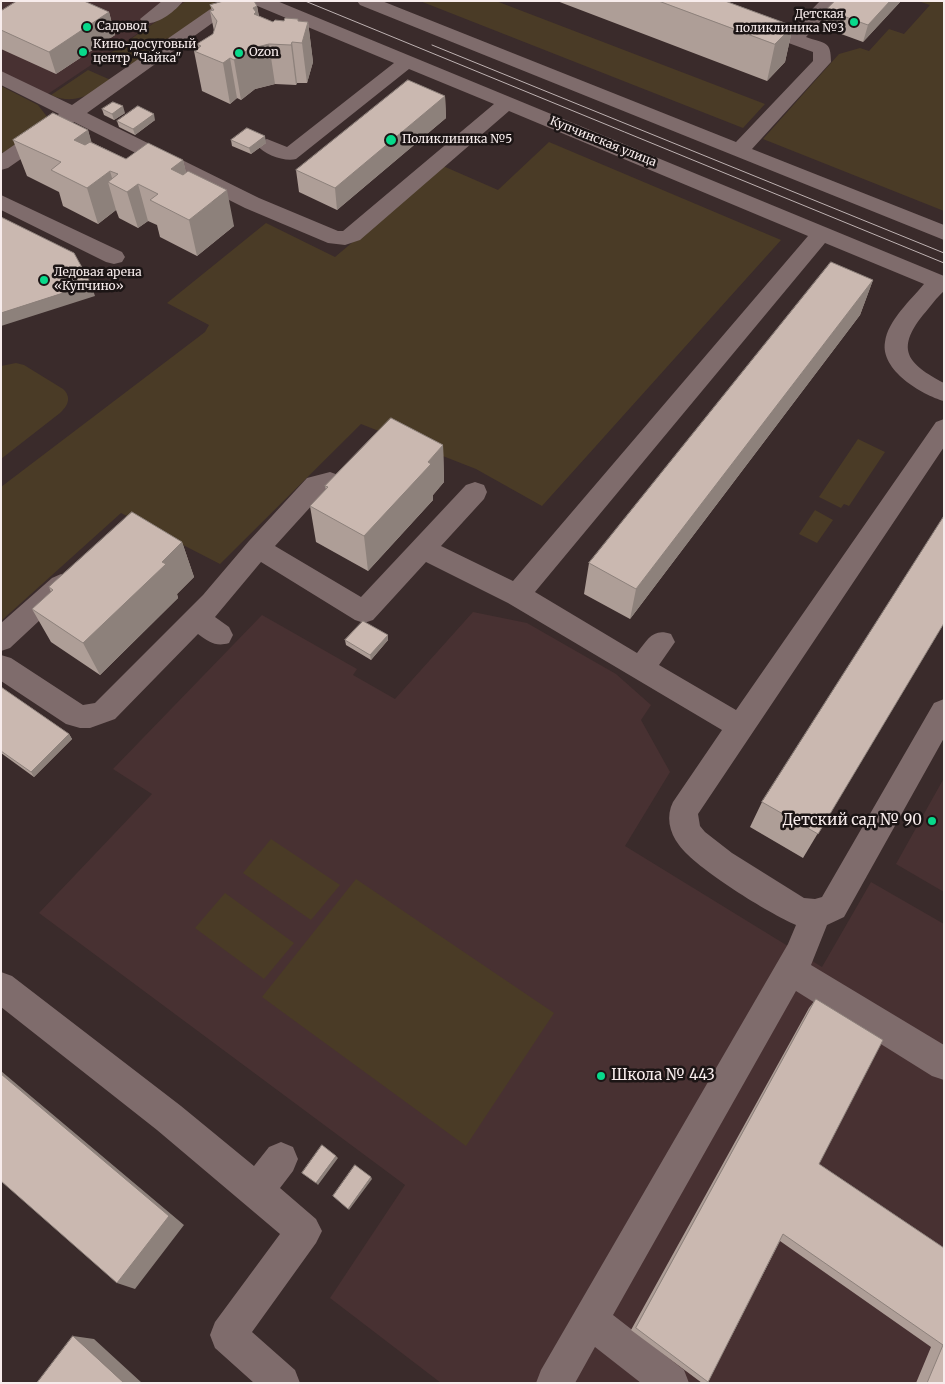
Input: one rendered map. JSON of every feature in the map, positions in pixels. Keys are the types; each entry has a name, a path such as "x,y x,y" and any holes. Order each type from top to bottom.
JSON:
{"street":[{"path":"149,19 174,1"},
{"path":"1,164 74,115 234,1"},
{"name":"Купчинская улица","path":"261,1 941,283"},
{"path":"366,1 944,232"},
{"path":"691,1 731,7 794,39 822,49 822,62 739,150"},
{"path":"794,39 830,1"},
{"path":"267,145 289,155 407,62"},
{"path":"1,77 252,203 326,236 345,238 364,227 507,103"},
{"path":"1,202 114,257"},
{"path":"517,595 822,233"},
{"path":"941,283 899,333 896,346 897,359 908,371 944,393"},
{"path":"944,428 683,811 686,829 689,835 705,851 796,910 807,914 825,912 833,907 944,711"},
{"path":"1,666 76,716 85,718 105,711 196,619 316,485 330,481 349,489"},
{"path":"258,548 364,612 475,492"},
{"path":"423,549 517,595 640,668 684,707 741,726"},
{"path":"1,640 68,578 81,586"},
{"path":"196,619 220,635"},
{"path":"640,668 662,642"},
{"path":"554,1383 800,954 816,914"},
{"path":"791,970 944,1064"},
{"path":"1,987 169,1118 304,1230 228,1335 282,1383"},
{"path":"256,1191 281,1159"},
{"path":"590,1321 671,1383"}],"shaded area":[{"path":"1,1 186,1 39,100 1,81"},
{"path":"186,1 211,1 220,5 135,66 109,54"},
{"path":"420,1 496,1 765,104 743,128"},
{"path":"918,1 944,1 944,211 763,139 839,54 860,48 869,51 889,29 904,34 930,5"},
{"path":"88,70 113,81 91,94 76,99 60,98 51,95"},
{"path":"1,86 38,105 48,118 9,151 1,153"},
{"path":"549,142 781,240 542,506 476,469 361,424 220,564 121,513 1,621 1,487 205,332 209,325 167,303 266,223 335,257 443,166 498,190"},
{"path":"16,363 24,365 63,389 66,392 68,401 60,413 1,459 1,366"},
{"path":"858,439 885,452 849,506 844,504 841,508 819,497"},
{"path":"815,510 833,520 817,543 799,534"},
{"name":"Школа № 443","path":"473,612 527,623 616,674 651,705 641,720 670,772 625,846 822,967 871,882 944,924 944,1383 441,1383 330,1298 405,1185 39,913 152,794 113,769 262,615 357,669 353,675 395,699"},
{"name":"Детский сад № 90","path":"944,778 944,892 896,864"},
{"path":"271,839 340,885 311,920 243,873"},
{"path":"356,879 554,1013 466,1146 262,997"},
{"path":"225,893 294,943 264,979 195,928"}],"building":[{"path":"17,1 84,1 109,12 49,52 1,30 1,11"},
{"path":"224,1 254,1 257,6 253,8 256,12 254,14 273,22 275,20 284,21 285,18 308,22 302,43 292,42 291,45 269,44 249,49 234,60 230,58 223,63 194,51 201,46 197,44 213,34 217,21 210,11 214,10 210,5"},
{"path":"659,1 725,1 793,26 775,44"},
{"path":"835,1 890,1 868,25 826,10"},
{"path":"408,80 445,96 335,188 296,170"},
{"path":"113,102 123,106 112,114 102,109"},
{"path":"138,106 154,114 133,129 117,121"},
{"path":"53,113 88,130 74,140 85,145 90,142 126,159 148,143 183,160 171,169 183,175 188,171 227,190 189,220 150,200 158,194 138,184 127,192 108,182 118,174 110,171 87,188 51,170 61,162 13,140"},
{"path":"247,128 265,136 249,148 231,140"},
{"name":"Ледовая арена «Купчино»","path":"1,217 74,253 91,284 1,313"},
{"path":"831,262 873,280 636,589 589,563"},
{"path":"391,418 443,445 428,462 431,464 364,536 310,506 328,487 325,486"},
{"path":"132,512 182,542 162,562 166,564 83,643 32,609 53,590 49,587"},
{"path":"944,516 944,623 818,834 762,802"},
{"path":"363,621 388,635 370,655 345,640"},
{"path":"1,687 69,734 31,772 1,751"},
{"path":"816,999 883,1040 819,1164 944,1248 944,1383 927,1383 943,1345 783,1234 708,1382 636,1328"},
{"path":"1,1074 169,1216 117,1283 1,1181"},
{"path":"322,1145 336,1156 316,1183 302,1173"},
{"path":"355,1165 371,1177 348,1209 333,1196"},
{"path":"73,1336 124,1383 37,1383"}],"tram line":[{"path":"305,1 944,263"},
{"path":"432,45 944,253"}],"place":[{"name":"Детская поликлиника №3","path":"854,22"},
{"name":"Садовод","path":"87,27"},
{"name":"Кино-досуговый центр \"Чайка\"","path":"83,52"},
{"name":"Ozon","path":"239,53"},
{"name":"Поликлиника №5","path":"391,140"},
{"name":"Ледовая арена «Купчино»","path":"44,280"},
{"name":"Детский сад № 90","path":"932,821"},
{"name":"Школа № 443","path":"601,1076"}]}
